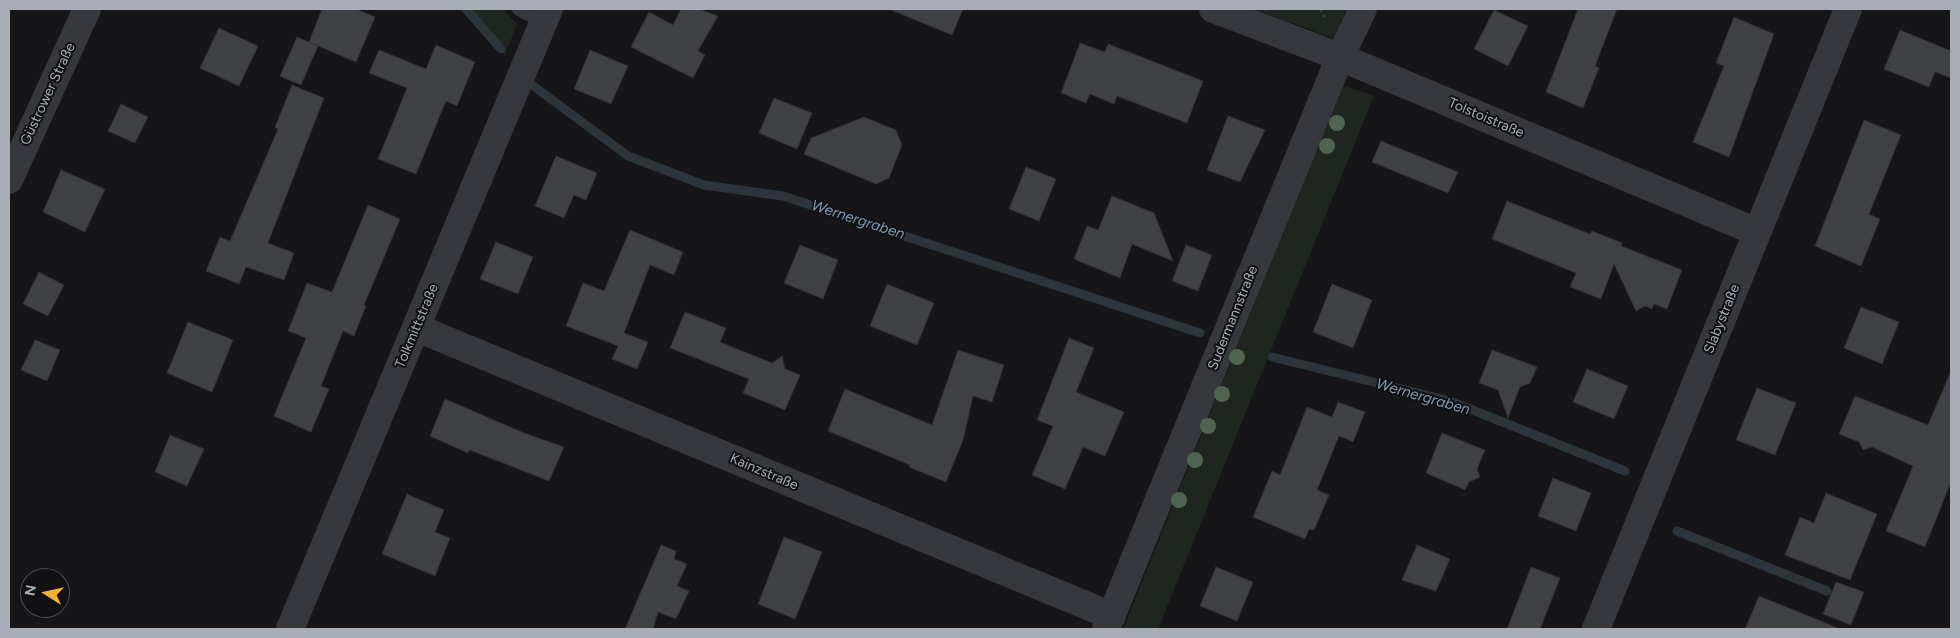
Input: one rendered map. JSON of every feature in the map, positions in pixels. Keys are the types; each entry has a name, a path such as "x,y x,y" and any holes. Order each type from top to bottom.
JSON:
{"street":[{"name":"Güstrower Straße","path":"9,180 87,9"},
{"name":"Tolstoistraße","path":"1213,9 1340,57 1758,232"},
{"name":"Sudermannstraße","path":"1109,622 1340,57 1363,9"},
{"name":"Slabystraße","path":"1596,629 1848,9"},
{"name":"Tolkmittstraße","path":"290,629 546,16"},
{"name":"Kainzstraße","path":"417,328 1109,622"}],"lane":[{"name":"Tolkmittstraße","path":"519,9 546,16"}],"shaded area":[{"path":"464,9 503,9 517,24 505,55"},
{"path":"1253,9 1347,9 1333,38"},
{"path":"1343,85 1374,96 1158,629 1123,629"}],"building":[{"path":"322,9 356,9 375,17 356,62 309,42"},
{"path":"681,9 699,9 718,16 698,51 705,55 693,78 631,47 649,12 673,25"},
{"path":"889,9 963,9 952,35"},
{"path":"1578,9 1617,9 1595,66 1599,68 1583,108 1546,92"},
{"path":"1494,10 1528,26 1508,66 1474,49"},
{"path":"1734,17 1774,34 1729,157 1693,142 1724,66 1716,63"},
{"path":"219,28 258,46 239,86 200,68"},
{"path":"1900,30 1951,51 1951,78 1935,72 1929,87 1884,69"},
{"path":"297,37 318,46 301,85 280,76"},
{"path":"1080,43 1105,52 1108,44 1203,81 1187,123 1117,96 1114,104 1090,94 1086,103 1061,93"},
{"path":"436,45 475,62 457,106 446,101 416,174 378,159 407,88 369,73 379,50 426,69"},
{"path":"590,50 628,66 611,104 574,89"},
{"path":"292,85 324,98 268,243 294,253 284,280 246,267 239,284 206,271 220,237 230,241 278,129 275,127"},
{"path":"774,98 812,113 797,149 759,133"},
{"path":"121,104 148,117 135,143 108,131"},
{"path":"1228,116 1265,130 1240,182 1207,170"},
{"path":"864,117 896,130 902,145 889,178 876,184 804,154 811,138"},
{"path":"1864,120 1901,135 1869,214 1880,219 1861,266 1815,246"},
{"path":"1381,141 1458,172 1448,193 1372,162"},
{"path":"556,156 597,173 586,200 574,195 564,218 535,206"},
{"path":"1026,167 1056,179 1039,221 1009,209"},
{"path":"61,170 105,189 85,232 43,212"},
{"path":"1112,196 1154,213 1173,261 1132,244 1120,278 1074,259 1087,226 1098,230"},
{"path":"1507,201 1590,234 1592,231 1622,243 1621,246 1682,270 1667,309 1654,304 1652,309 1645,306 1636,311 1614,264 1601,299 1570,287 1576,273 1492,239"},
{"path":"368,205 400,219 364,305 366,306 354,336 343,331 321,386 329,389 311,432 274,416 306,338 288,331 307,283 332,292"},
{"path":"630,230 683,252 674,275 650,265 624,333 648,342 637,369 612,359 618,346 566,326 583,283 604,291"},
{"path":"496,242 533,257 518,294 480,279"},
{"path":"800,245 838,260 823,299 784,283"},
{"path":"1186,245 1212,255 1198,291 1172,281"},
{"path":"39,272 64,285 48,316 23,304"},
{"path":"887,284 934,303 917,345 870,326"},
{"path":"1332,284 1372,300 1353,348 1313,332"},
{"path":"1861,307 1899,322 1882,364 1844,348"},
{"path":"685,312 726,328 720,342 772,363 782,356 785,369 800,375 785,410 743,393 749,379 670,348"},
{"path":"188,322 233,340 212,392 167,373"},
{"path":"1069,338 1094,348 1076,392 1124,412 1105,456 1083,447 1065,489 1032,475 1053,426 1037,420"},
{"path":"35,340 60,350 47,381 21,370"},
{"path":"958,350 1004,365 992,402 973,396 963,440 946,482 828,431 845,389 932,425"},
{"path":"1492,350 1537,367 1530,383 1520,387 1508,418 1498,390 1479,383"},
{"path":"1587,369 1628,386 1614,419 1573,402"},
{"path":"1951,371 1951,482 1925,547 1886,531 1913,466 1872,447 1863,450 1859,442 1839,434 1855,396 1928,425"},
{"path":"1757,388 1796,403 1775,455 1736,440"},
{"path":"445,399 524,433 564,447 549,481 475,452 469,450 468,453 430,436"},
{"path":"1338,402 1365,412 1353,442 1339,436 1317,490 1329,495 1314,530 1309,529 1305,539 1253,517 1272,471 1280,475 1307,407 1332,417"},
{"path":"1442,433 1485,450 1477,469 1480,477 1469,482 1465,490 1426,473"},
{"path":"170,435 204,449 187,486 155,472"},
{"path":"1553,478 1591,493 1576,531 1538,516"},
{"path":"1826,493 1877,514 1850,580 1785,555 1800,517 1814,523"},
{"path":"407,494 444,510 435,532 450,538 435,576 382,554"},
{"path":"784,537 822,552 795,619 758,604"},
{"path":"661,545 676,551 674,559 687,564 677,586 689,591 676,619 658,612 653,629 625,629"},
{"path":"1417,545 1450,559 1436,591 1402,580"},
{"path":"1216,567 1253,582 1237,621 1200,606"},
{"path":"1531,567 1560,578 1540,629 1507,629"},
{"path":"1836,582 1864,592 1851,625 1823,614"},
{"path":"1759,596 1838,628 1745,629"}],"waterway":[{"name":"Wernergraben","path":"466,9 501,49"},
{"name":"Wernergraben","path":"532,85 628,156 704,185 783,196 1200,333"},
{"name":"Wernergraben","path":"1272,357 1450,401 1625,471"},
{"name":"Wernergraben","path":"1677,531 1827,591"}]}
